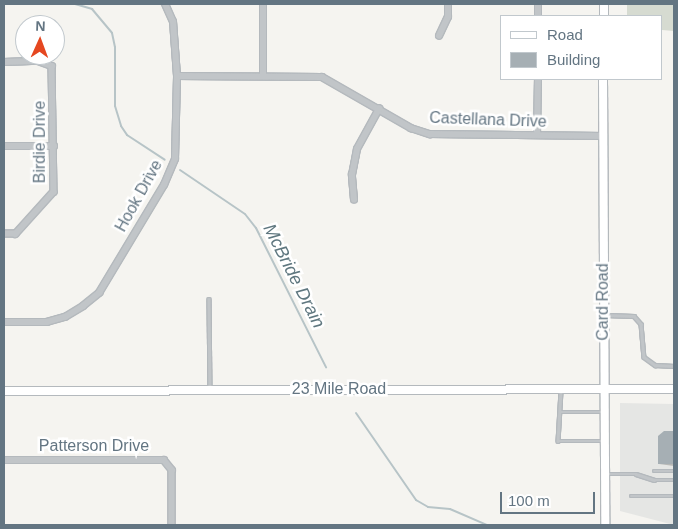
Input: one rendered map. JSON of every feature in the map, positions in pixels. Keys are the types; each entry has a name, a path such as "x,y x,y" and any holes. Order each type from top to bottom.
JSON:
{"main road":[{"name":"Card Road","path":"603,80 605,525"},
{"name":"23 Mile Road","path":"4,391 674,390"}],"street":[{"name":"Hook Drive","path":"4,322 48,322 65,317 99,293 164,185 175,159 177,76 175,36 165,4"},
{"path":"263,4 263,76"},
{"path":"439,36 448,16 448,4"},
{"name":"Birdie Drive","path":"4,62 38,61 52,66 54,146 54,192 16,234 4,234"},
{"name":"Castellana Drive","path":"177,76 322,77 410,128 430,134 603,136"},
{"path":"538,80 538,135"},
{"path":"354,200 352,175 358,149 379,109"},
{"path":"4,146 54,146"},
{"name":"Patterson Drive","path":"4,460 164,460 171,465 172,525"}],"lane":[{"path":"210,299 210,390"},
{"path":"603,315 634,316 641,324 644,357 655,364 674,366"},
{"path":"561,389 558,441 604,441"},
{"path":"560,412 604,412"},
{"path":"654,471 674,471"},
{"path":"604,474 636,474 654,480 674,480"},
{"path":"631,496 674,496"}],"shaded area":[{"path":"627,4 674,4 674,31 663,30 663,15 627,15"},
{"path":"620,403 674,404 674,525 620,511"}],"building":[{"path":"664,431 674,431 674,464 658,464 658,436"}],"waterway":[{"name":"McBride Drain","path":"75,4 92,9 112,33 115,47 115,106 121,126 127,135 165,160"},
{"name":"McBride Drain","path":"180,170 245,214 256,228 326,367"},
{"name":"McBride Drain","path":"356,413 416,500 428,507 450,509 487,525"}]}
